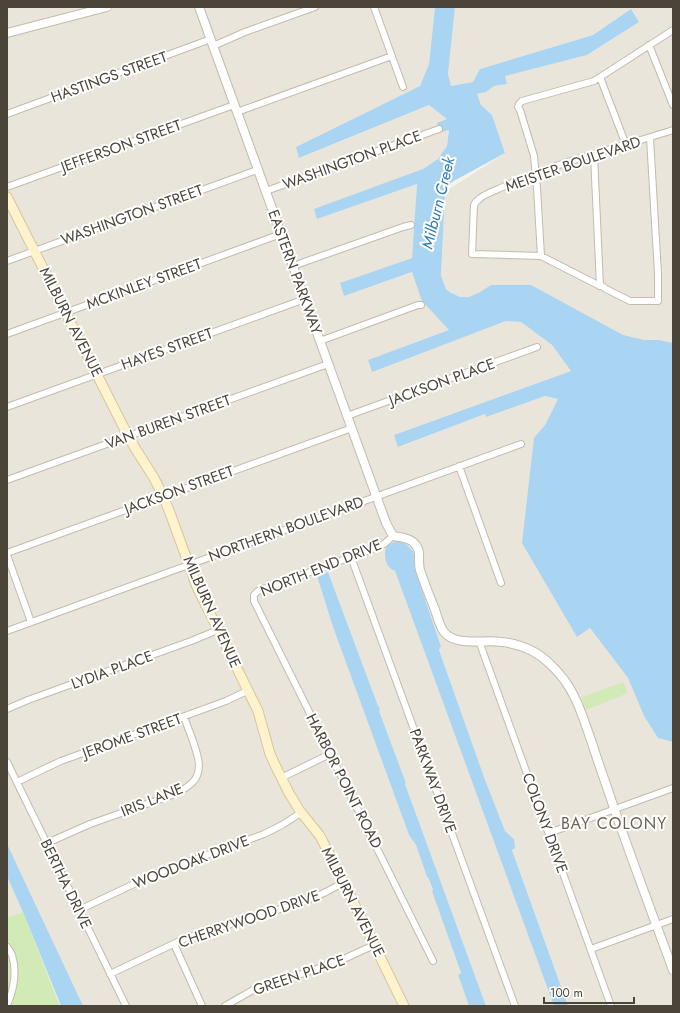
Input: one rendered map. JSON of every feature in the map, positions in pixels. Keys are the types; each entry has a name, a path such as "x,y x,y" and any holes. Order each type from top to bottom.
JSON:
{"main road":[{"name":"MILBURN AVENUE","path":"7,197 128,436 154,478 163,496 197,587 258,711 270,754 281,778 300,811 320,836 404,1006"}],"street":[{"path":"7,33 107,7"},
{"name":"EASTERN PARKWAY","path":"199,7 376,496 386,523 393,536"},
{"name":"HASTINGS STREET","path":"7,114 315,7"},
{"path":"374,7 403,87"},
{"path":"650,138 658,301 630,301 541,256 534,156 518,107 522,101 594,81 673,30"},
{"path":"649,45 673,105"},
{"name":"JEFFERSON STREET","path":"7,187 392,56"},
{"path":"600,77 626,145"},
{"name":"WASHINGTON PLACE","path":"266,191 439,129"},
{"name":"MEISTER BOULEVARD","path":"541,256 472,254 474,205 478,199 536,173 673,130"},
{"path":"594,155 600,286"},
{"name":"WASHINGTON STREET","path":"7,260 257,170"},
{"path":"293,266 411,225"},
{"name":"MCKINLEY STREET","path":"7,334 281,234"},
{"name":"HAYES STREET","path":"7,407 305,299"},
{"path":"320,341 421,305"},
{"name":"JACKSON PLACE","path":"348,416 537,347"},
{"name":"VAN BUREN STREET","path":"7,480 328,364"},
{"name":"JACKSON STREET","path":"7,554 352,428"},
{"name":"NORTHERN BOULEVARD","path":"7,631 521,444"},
{"path":"459,466 501,583"},
{"path":"393,536 408,539 418,548 420,554 420,568 441,627 445,633 458,641 500,641 528,649 549,662 561,674 571,688 673,970"},
{"name":"NORTH END DRIVE","path":"254,601 254,595 258,590 378,547 393,536"},
{"path":"7,554 31,622"},
{"name":"PARKWAY DRIVE","path":"351,557 515,1006"},
{"name":"HARBOR POINT ROAD","path":"254,601 433,961"},
{"name":"LYDIA PLACE","path":"7,709 218,630"},
{"name":"COLONY DRIVE","path":"479,641 611,1006"},
{"name":"JEROME STREET","path":"17,782 61,761 184,717 226,701 247,691"},
{"name":"IRIS LANE","path":"47,843 90,824 175,794 192,783 198,773 199,758 184,717"},
{"path":"281,778 330,754"},
{"name":"BERTHA DRIVE","path":"7,762 126,1006"},
{"path":"549,833 673,788"},
{"name":"WOODOAK DRIVE","path":"79,910 155,874 264,834 282,825 302,812"},
{"name":"CHERRYWOOD DRIVE","path":"110,974 196,934 303,902 344,884"},
{"path":"591,950 673,919"},
{"path":"174,944 202,1006"},
{"name":"GREEN PLACE","path":"225,1006 252,990 335,964 374,945"},
{"path":"7,947 12,954 15,970 15,980 7,1005"},
{"path":"7,968 15,970"}],"shaded area":[{"path":"7,7 435,7 429,64 420,86 296,147 300,158 429,105 448,119 449,129 447,146 438,159 423,169 317,219 417,184 412,258 340,283 344,296 413,272 422,301 450,330 368,360 372,371 506,321 521,322 552,345 571,371 394,435 399,447 485,414 486,417 545,396 558,399 545,425 534,439 577,637 590,628 628,678 644,716 658,738 673,742 673,1006 568,1006 512,849 514,839 505,831 484,777 439,650 441,645 414,567 414,556 386,551 385,556 390,568 395,571 554,1006 486,1006 405,784 406,783 379,711 379,706 328,572 317,576 333,627 409,835 416,845 428,877 461,974 458,975 469,1006 75,1006 23,912 7,917"},
{"path":"455,7 673,7 673,375 491,285 469,297 460,298 446,288 441,276 445,192 505,153 492,115 481,105 477,94 486,92 494,86 507,84 504,76 587,55 639,22 631,9 593,35 480,69 473,82 450,86 448,74"}],"green space":[{"path":"623,682 628,693 586,710 582,697"},
{"path":"23,912 60,1006 7,1006 7,917"}],"water":[{"name":"Milburn Creek","path":"435,7 455,7 448,74 451,86 473,82 480,69 593,35 631,9 639,22 587,55 505,76 507,84 494,86 486,92 477,94 481,105 492,115 505,153 452,182 445,192 441,276 446,289 460,297 469,297 491,285 531,285 623,335 644,340 659,340 673,343 673,742 658,738 644,716 628,678 590,628 577,637 522,543 534,438 545,425 558,399 545,396 486,417 485,414 398,447 394,435 571,371 552,345 521,322 506,321 372,372 368,360 449,330 422,301 412,272 344,296 340,283 412,258 417,184 317,219 314,209 423,169 438,159 447,146 449,130 440,132 437,123 447,119 429,105 299,158 296,147 420,86 429,64"},
{"path":"394,542 401,542 413,551 414,567 441,646 439,650 484,777 505,831 514,839 515,848 512,850 568,1006 554,1006 395,571 388,566 386,561 386,548"},
{"path":"328,572 379,706 379,711 406,783 405,784 486,1006 469,1006 458,975 461,973 432,891 433,890 416,845 409,835 333,627 317,576"},
{"path":"7,844 83,1006 61,1006 7,876"}],"district":[{"name":"BAY COLONY","path":"614,823"}]}
